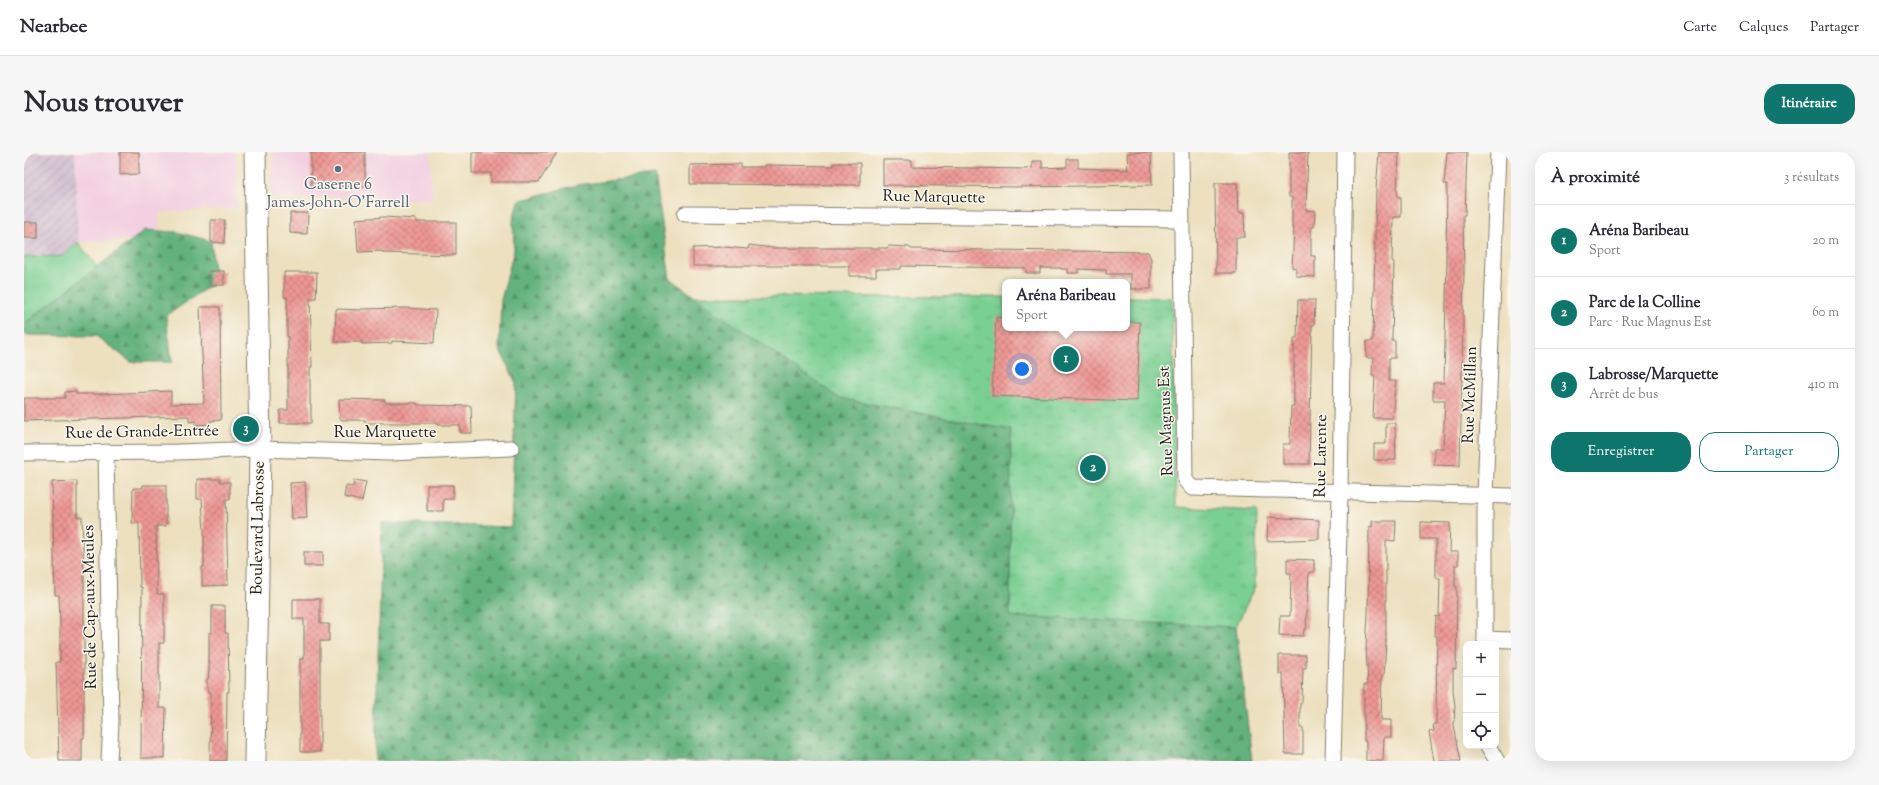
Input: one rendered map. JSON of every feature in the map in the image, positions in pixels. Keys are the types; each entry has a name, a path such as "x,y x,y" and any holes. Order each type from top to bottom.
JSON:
{"main road":[{"name":"Boulevard Labrosse","path":"255,152 260,449 255,761"}],"street":[{"name":"Rue Magnus Est","path":"1181,152 1185,480 1192,488 1340,493 1511,496"},
{"name":"Rue Larente","path":"1333,761 1340,493 1345,152"},
{"name":"Rue McMillan","path":"1485,641 1485,496 1498,152"},
{"name":"Rue Marquette","path":"686,214 1181,219"},
{"name":"Rue Marquette","path":"260,449 389,453 511,448"},
{"name":"Rue de Grande-Entrée","path":"24,453 260,449"},
{"name":"Rue de Cap-aux-Meules","path":"106,452 111,722 110,761"},
{"name":"Rue McMillan","path":"1498,641 1511,640"},
{"path":"1490,749 1497,761"}],"shaded area":[{"path":"24,152 75,152 78,242 63,256 24,257"},
{"path":"75,152 236,152 238,208 159,213 159,239 78,242"},
{"path":"273,152 431,152 432,199 271,197"}],"green space":[{"path":"655,175 670,279 839,398 1011,430 1010,616 1236,627 1252,761 375,761 382,523 511,527 516,383 499,348 501,300 514,250 513,221 518,201 577,185"},
{"path":"145,230 177,232 211,241 215,282 166,316 172,362 131,362 96,336 24,335 24,324"},
{"path":"78,242 97,267 24,324 24,257 63,256"},
{"path":"693,296 1002,297 1002,331 1130,331 1130,297 1172,298 1176,507 1257,511 1255,586 1236,627 1010,616 1011,430 839,398"}],"building":[{"path":"120,152 139,152 139,174 120,175"},
{"name":"Caserne 6 James-John-O'Farrell","path":"311,152 365,152 365,187 311,186"},
{"path":"472,152 557,152 539,182 491,182 491,173 472,173"},
{"path":"1151,152 1152,185 1016,187 883,185 883,160 912,160 912,167 1026,169 1032,168 1032,161 1042,161 1042,168 1067,167 1067,159 1078,159 1078,168 1128,170 1127,153"},
{"path":"1289,152 1308,152 1306,210 1315,211 1314,227 1311,227 1311,256 1315,256 1315,277 1296,276 1296,267 1292,268 1294,228 1292,228 1292,197 1289,197"},
{"path":"1379,152 1399,152 1397,190 1398,197 1401,197 1401,217 1393,217 1392,261 1394,262 1392,341 1395,341 1395,358 1389,358 1389,381 1396,381 1392,418 1373,418 1375,376 1372,376 1373,358 1366,358 1367,341 1373,341 1376,190"},
{"path":"1447,152 1467,152 1465,215 1463,215 1464,271 1460,466 1434,465 1434,448 1443,448 1445,400 1433,400 1433,383 1444,383 1447,184 1444,184"},
{"path":"834,163 860,163 860,185 690,184 690,165 741,164 741,167 764,167 764,165 834,166"},
{"path":"1215,183 1237,183 1238,213 1244,213 1245,237 1236,237 1236,273 1216,273"},
{"path":"290,213 308,213 307,234 290,233"},
{"path":"384,217 416,219 416,222 456,222 456,255 383,253 383,251 358,252 356,219"},
{"path":"211,220 225,220 224,243 211,242"},
{"path":"24,222 38,222 38,238 24,238"},
{"path":"749,245 773,248 887,248 889,246 909,247 911,249 1148,252 1151,259 1151,289 1131,289 1131,274 1106,274 1106,270 1078,269 1078,273 1067,273 1067,269 1040,268 1040,273 1026,273 1026,268 901,266 901,269 876,269 876,276 849,276 849,266 693,266 693,248 724,247 748,249"},
{"path":"209,271 224,271 224,285 209,285"},
{"path":"284,272 317,272 316,298 310,298 312,367 310,367 311,423 280,423 280,410 288,410 287,297 284,297"},
{"path":"1298,300 1315,300 1314,325 1312,325 1309,464 1283,464 1283,444 1290,444 1291,406 1294,406 1294,338 1297,338"},
{"path":"200,307 220,307 221,420 210,421 210,424 196,425 196,421 189,422 189,416 24,421 24,398 65,398 65,392 76,391 76,394 103,394 171,391 171,404 204,403"},
{"path":"406,308 436,310 434,343 392,341 392,343 362,344 362,342 335,342 336,309 361,310"},
{"path":"996,317 1002,318 1002,331 1130,331 1130,322 1140,322 1137,401 992,396"},
{"path":"339,399 385,400 385,403 417,403 417,405 471,406 472,433 460,433 460,425 437,425 437,423 365,423 365,420 342,420 340,418"},
{"path":"1386,423 1395,423 1396,460 1374,460 1374,444 1386,444"},
{"path":"197,479 220,479 220,482 230,482 230,499 226,499 228,585 202,586 202,567 204,567 204,532 202,499 197,499"},
{"path":"354,480 366,482 362,501 344,497 346,486 353,487"},
{"path":"77,481 77,517 82,517 84,576 84,738 82,738 82,761 59,761 56,662 60,662 60,619 59,595 55,595 52,482"},
{"path":"305,482 307,518 292,519 290,483"},
{"path":"143,485 166,485 166,526 156,526 157,594 164,594 164,643 159,643 159,708 166,708 165,758 141,758 142,587 140,587 139,523 132,523 133,488 143,488"},
{"path":"427,485 453,485 453,499 443,499 443,511 427,511"},
{"path":"1268,517 1319,520 1319,539 1267,541"},
{"path":"1372,521 1396,521 1395,541 1386,540 1386,641 1384,676 1382,676 1381,720 1391,720 1391,737 1384,737 1383,761 1366,761 1366,741 1364,741 1364,684 1368,684 1366,648 1369,526 1372,527"},
{"path":"1421,522 1450,523 1449,552 1458,552 1458,565 1455,565 1455,587 1457,587 1456,669 1453,668 1453,690 1455,706 1454,726 1461,761 1434,761 1429,732 1434,731 1433,724 1436,724 1437,636 1435,636 1436,616 1439,617 1440,578 1436,578 1436,539 1421,539"},
{"path":"304,552 323,552 323,566 304,566"},
{"path":"1287,559 1314,560 1314,572 1309,572 1306,629 1304,629 1303,636 1279,635 1280,616 1290,616 1291,573 1287,573"},
{"path":"293,599 320,599 320,624 329,624 329,641 320,641 320,752 300,752 300,659 304,659 304,619 293,619"},
{"path":"212,606 225,606 225,633 228,633 229,692 227,692 226,761 210,761 211,692 208,692 207,679 209,670 209,633 212,633"},
{"path":"1279,655 1306,655 1306,668 1303,668 1302,703 1300,703 1300,728 1303,728 1303,754 1285,754 1283,674 1279,674"}],"place":[{"name":"Caserne 6 James-John-O'Farrell","path":"338,169"},
{"name":"Aréna Baribeau","path":"1066,359"},
{"name":"Labrosse/Marquette","path":"246,429"},
{"name":"Parc de la Colline","path":"1093,468"}]}
